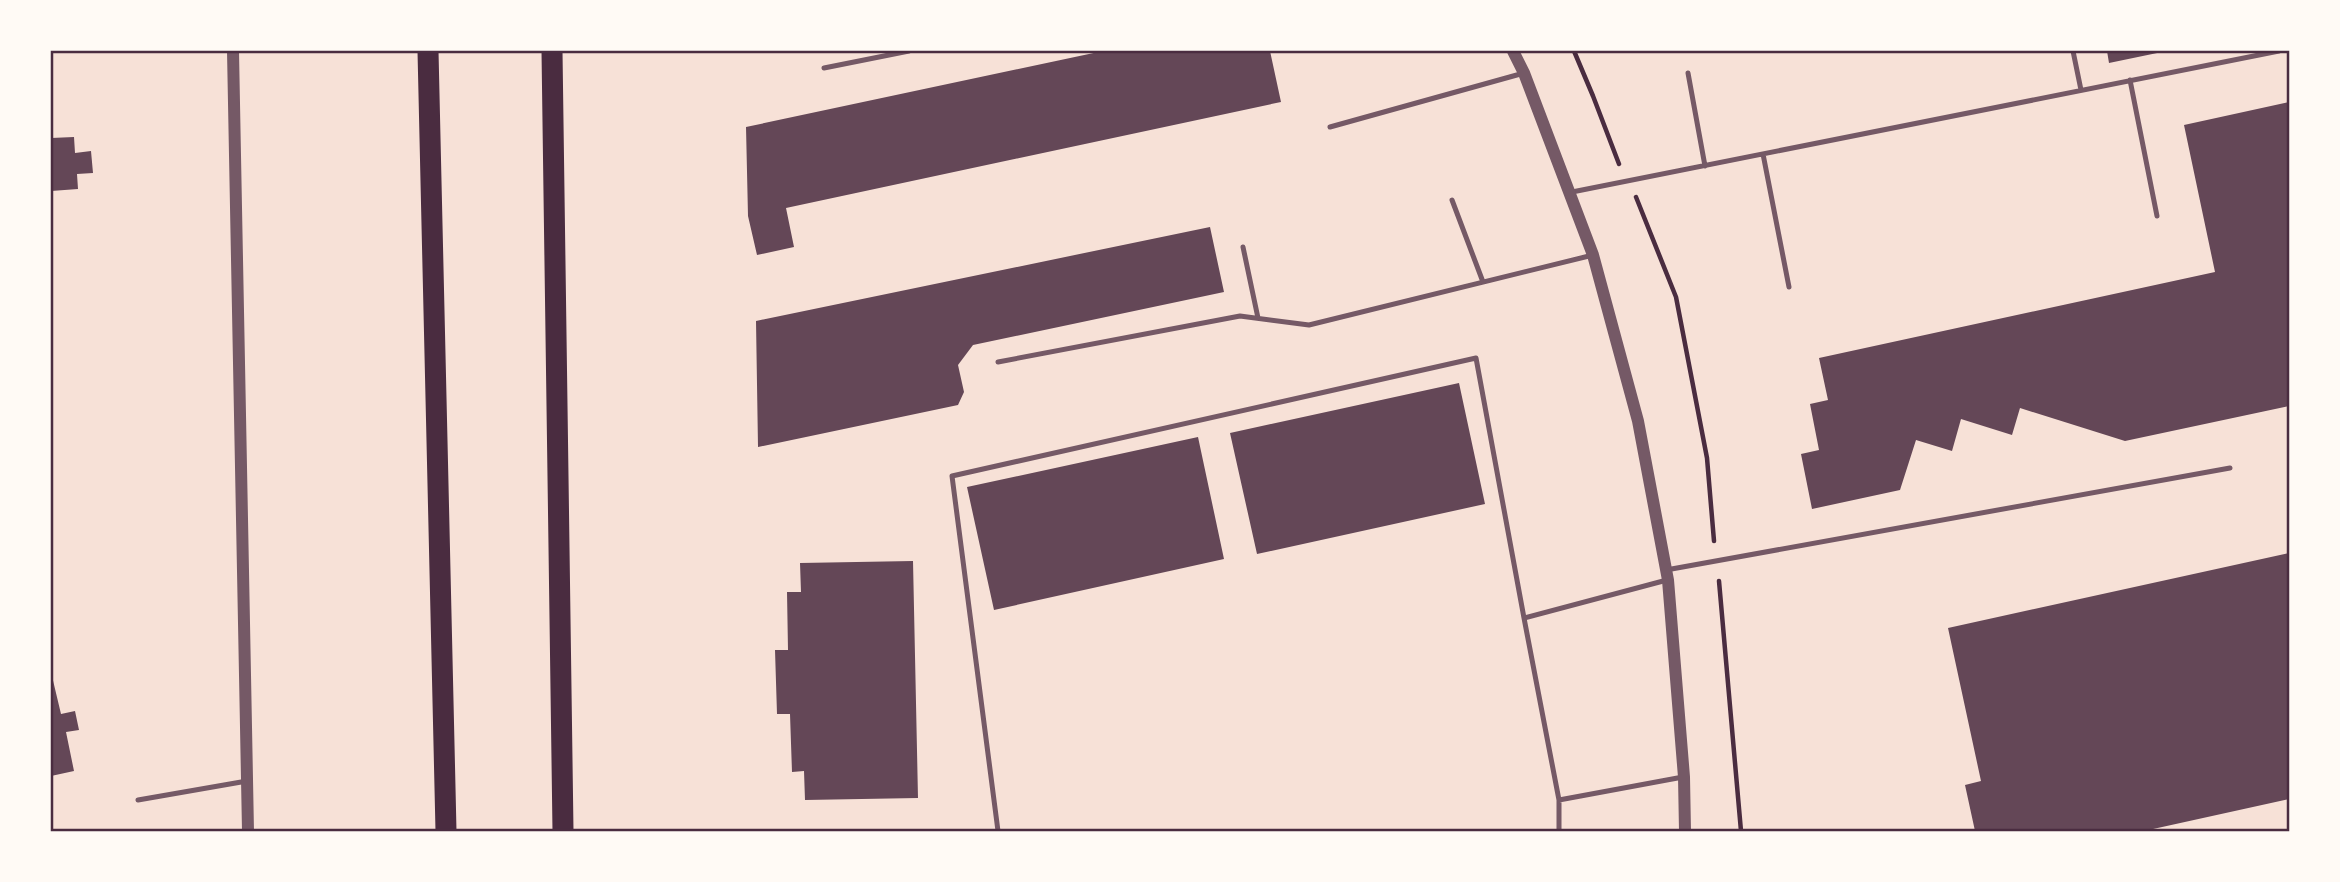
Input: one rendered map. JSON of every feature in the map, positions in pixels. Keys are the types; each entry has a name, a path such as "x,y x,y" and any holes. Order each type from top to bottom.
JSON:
{"highway":[{"path":"428,51 446,831"},
{"path":"552,51 563,831"}],"street":[{"path":"233,51 248,831"},
{"path":"1513,51 1524,73 1593,254 1638,421 1667,575 1684,777 1685,831"}],"lane":[{"path":"824,68 909,51"},
{"path":"2073,51 2081,90"},
{"path":"1570,193 2279,51"},
{"path":"1330,127 1524,73"},
{"path":"1688,73 1705,166"},
{"path":"2130,80 2157,216"},
{"path":"1763,154 1790,287"},
{"path":"1452,200 1483,282"},
{"path":"1243,247 1258,318"},
{"path":"998,362 1240,316 1309,326 1593,254"},
{"path":"998,831 952,476 1476,358 1559,800 1559,831"},
{"path":"1524,618 1667,575 2230,468"},
{"path":"1559,800 1684,777"},
{"path":"138,800 247,780"}],"path":[{"path":"1574,51 1616,159"},
{"path":"1639,203 1676,298 1707,458 1712,527"},
{"path":"1720,587 1741,831"}],"building":[{"path":"1103,51 1270,51 1281,102 786,208 794,247 757,255 748,216 746,127"},
{"path":"2107,51 2162,51 2162,52 2109,63"},
{"path":"2289,102 2289,406 2125,441 2020,408 2012,435 1961,419 1952,451 1916,440 1900,490 1812,509 1801,454 1819,450 1810,404 1828,400 1819,358 2215,272 2184,125"},
{"path":"74,137 75,153 91,151 93,173 77,174 78,189 51,191 51,138"},
{"path":"1210,227 1224,292 973,345 958,365 964,392 958,405 758,447 756,321"},
{"path":"1459,383 1485,504 1257,554 1230,433"},
{"path":"1198,437 1224,559 994,610 967,487"},
{"path":"2289,553 2289,799 2144,831 1975,831 1965,785 1981,781 1948,628"},
{"path":"913,561 918,798 805,800 804,771 792,772 790,714 777,714 775,650 788,650 787,592 801,592 800,563"},
{"path":"51,672 61,714 75,711 79,730 66,732 74,771 51,776"}]}
